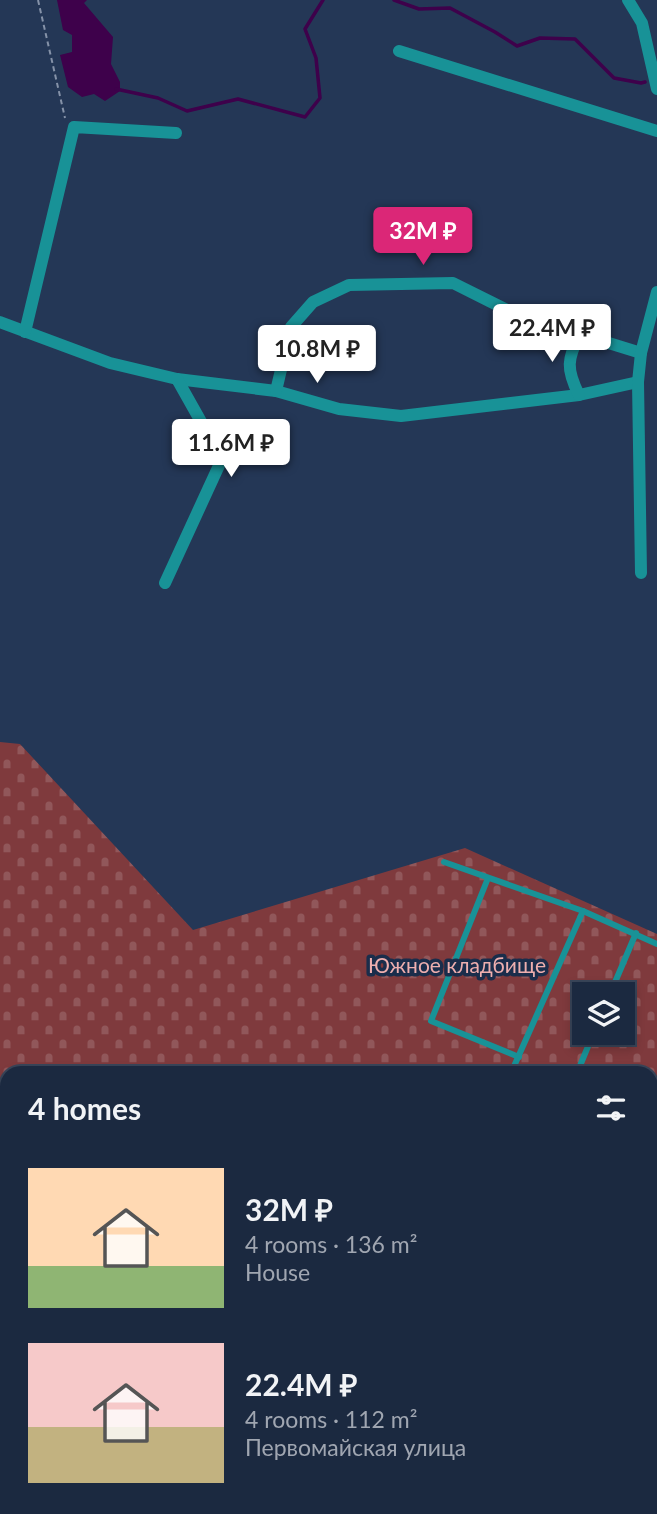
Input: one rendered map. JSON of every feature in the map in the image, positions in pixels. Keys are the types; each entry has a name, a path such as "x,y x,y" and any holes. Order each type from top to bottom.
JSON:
{"street":[{"path":"628,0 642,23 657,89"},
{"path":"399,51 657,131"},
{"path":"25,332 74,127 176,133"},
{"path":"276,391 291,327 313,302 349,285 453,283 515,314 641,353"},
{"path":"641,573 638,382 641,353 652,334 657,292"},
{"path":"0,322 110,363 177,379 276,391 339,409 401,416 579,395 638,382"},
{"path":"579,395 570,378 569,367 570,352 580,334"},
{"path":"164,583 222,459 177,379"}],"lane":[{"path":"444,862 583,911 657,944"},
{"path":"488,878 431,1021 519,1058"},
{"path":"515,1066 583,911"},
{"path":"615,982 636,933"},
{"path":"580,1066 589,1045"}],"path":[{"path":"38,0 64,116 74,127"}],"green space":[{"name":"Южное кладбище","path":"0,742 20,744 193,930 465,848 657,934 657,1066 0,1066"}],"shaded area":[{"path":"57,0 87,0 84,3 113,37 111,64 120,82 120,91 105,101 94,94 82,97 68,87 60,55 72,52 72,35 63,30"}],"waterway":[{"path":"116,89 158,98 187,111 238,99 305,117 320,98 316,58 305,29 323,0"},
{"path":"394,0 419,9 450,8 517,46 540,38 575,39 614,78 645,82"}]}
